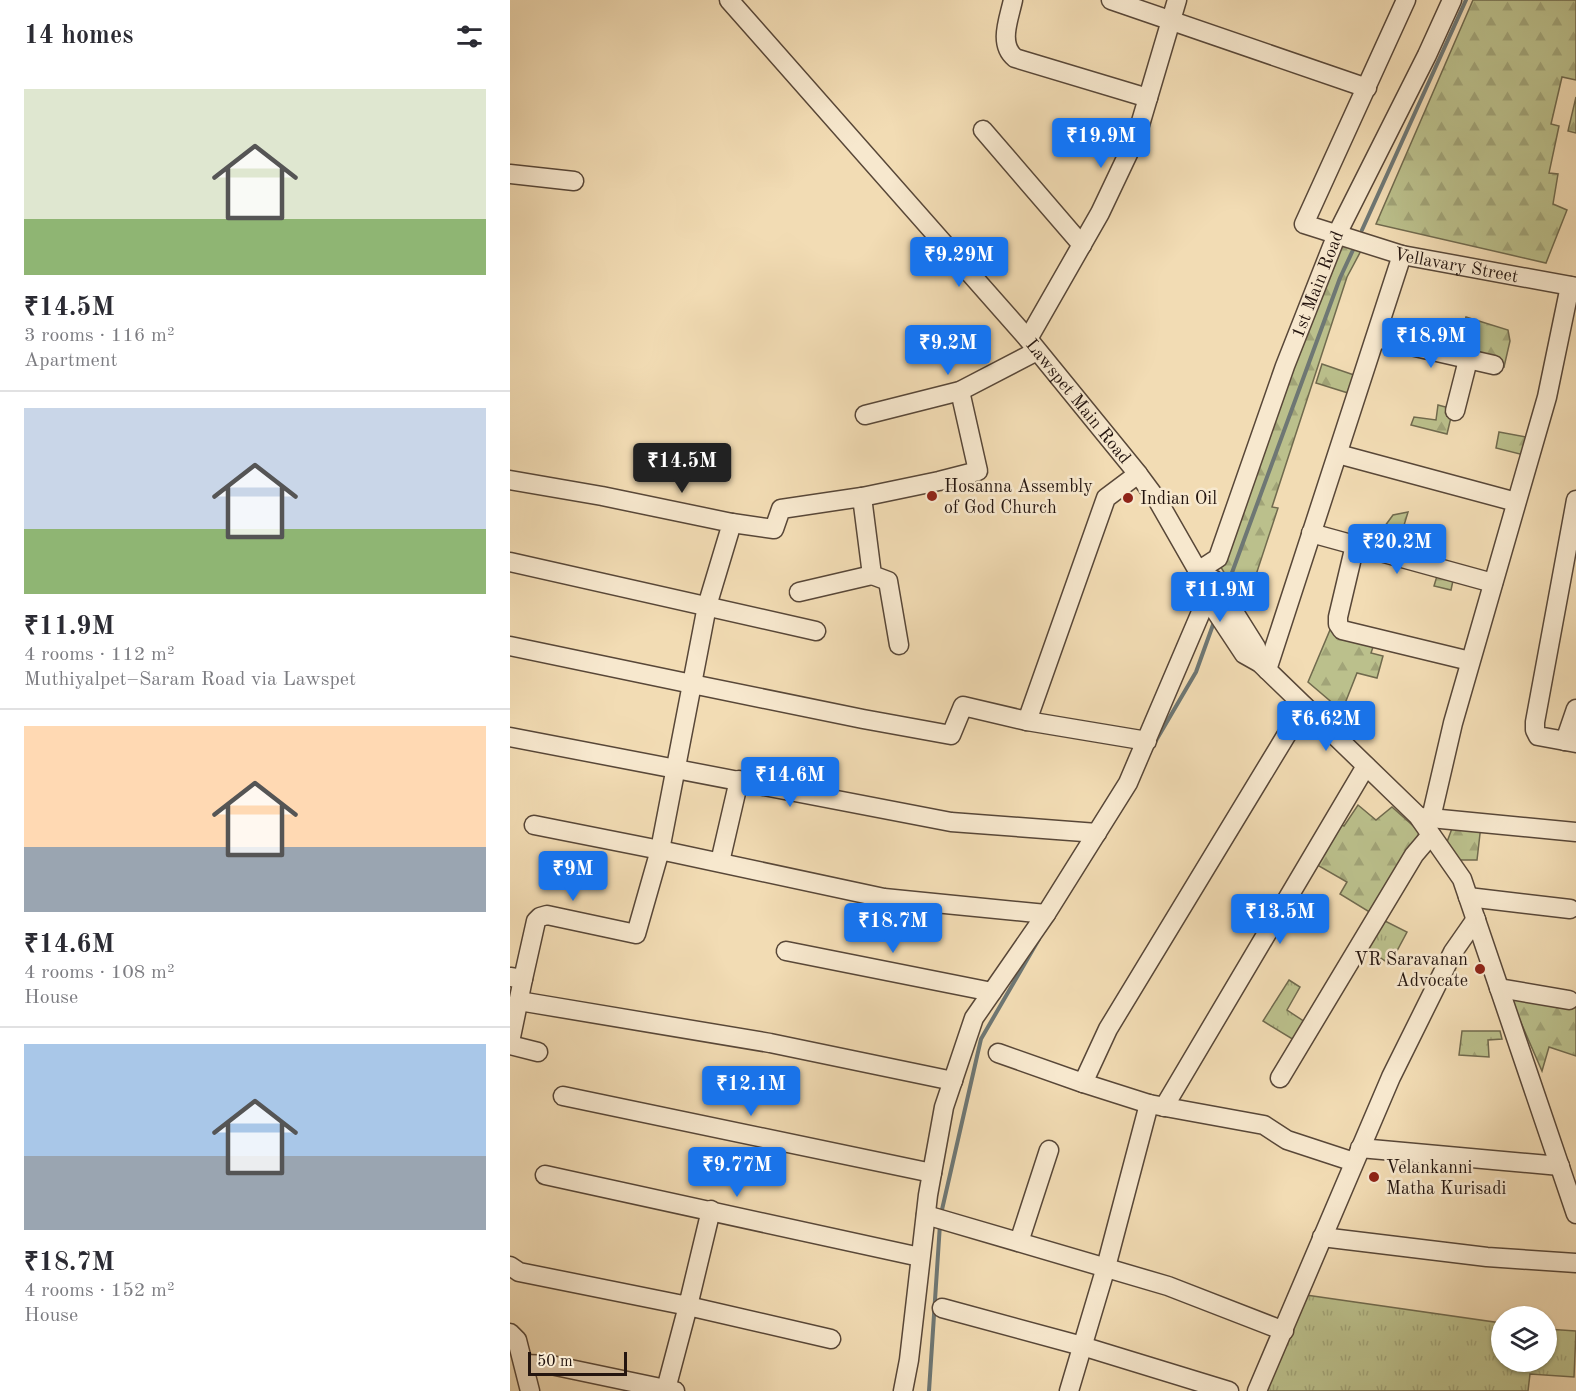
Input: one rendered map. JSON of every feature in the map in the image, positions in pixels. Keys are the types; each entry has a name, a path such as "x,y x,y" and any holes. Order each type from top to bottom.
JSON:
{"street":[{"name":"Lawspet Main Road","path":"729,0 1032,345 1138,474 1158,501 1198,571"},
{"path":"1013,0 1005,43 1008,53 1015,58 1148,98"},
{"path":"1111,0 1367,88 1406,0"},
{"path":"865,415 960,392 1032,345 1137,135 1177,0"},
{"name":"1st Main Road","path":"1198,571 1218,558 1285,366 1337,234 1427,55 1452,0"},
{"name":"Vellavary Street","path":"1367,88 1304,224 1402,255 1573,287"},
{"path":"983,130 1082,245"},
{"path":"510,174 574,180"},
{"path":"1263,667 1338,454 1402,255"},
{"path":"1280,1078 1414,855 1427,823 1470,661 1547,397 1573,287"},
{"path":"1376,338 1494,365"},
{"path":"1455,411 1468,360"},
{"path":"510,480 774,529 781,508 862,497 978,471 960,392"},
{"path":"1338,454 1516,502"},
{"path":"1027,721 1106,498 1138,474"},
{"path":"862,497 872,575"},
{"path":"1576,500 1535,722 1538,736 1571,742 1576,709"},
{"path":"538,1052 510,1043 519,1001 517,978 536,921 547,915 636,934 660,850 707,606 732,523"},
{"path":"1311,533 1493,583"},
{"path":"1355,545 1338,617 1338,624 1342,630 1470,661"},
{"path":"510,562 816,631"},
{"path":"1198,571 1199,586 1244,654 1263,667 1427,823 1462,879 1576,1214"},
{"path":"1198,571 1214,580 1256,647 1263,667"},
{"path":"799,592 872,575 888,581 899,645"},
{"path":"903,1391 909,1360 932,1173 944,1107 974,1018 1046,914 1128,783 1207,598"},
{"path":"510,646 951,735 963,706 1027,721 1147,741"},
{"path":"1083,1083 1108,1029 1304,706"},
{"path":"510,737 951,822 1097,833"},
{"path":"1069,1391 1157,1106 1366,766"},
{"path":"720,862 739,780"},
{"path":"1427,823 1576,832"},
{"path":"534,825 884,898 1046,914"},
{"path":"1468,897 1570,909"},
{"path":"1257,1391 1391,1077 1453,952 1476,919"},
{"path":"786,951 992,992"},
{"path":"1499,988 1569,1000"},
{"path":"519,1001 770,1043 953,1081"},
{"path":"998,1053 1157,1106 1264,1125 1287,1140 1357,1155 1560,1166"},
{"path":"563,1096 932,1173"},
{"path":"1019,1242 1049,1150"},
{"path":"545,1175 920,1257"},
{"path":"524,1364 551,1365 670,1390 711,1210"},
{"path":"926,1215 1168,1286 1284,1331"},
{"path":"1322,1237 1487,1257 1576,1263"},
{"path":"510,1266 519,1272 688,1306 831,1339"},
{"path":"942,1308 1082,1346 1229,1391"},
{"path":"510,1333 517,1340 530,1391"}],"green space":[{"path":"1473,0 1576,0 1576,80 1562,77 1551,124 1559,126 1549,173 1558,174 1553,204 1567,210 1546,263 1376,224"},
{"path":"1576,97 1576,133 1568,131"},
{"path":"1338,239 1363,247 1347,277 1272,507 1278,508 1244,606 1219,564"},
{"path":"1466,317 1508,330 1510,341 1504,367 1465,357 1456,347"},
{"path":"1322,364 1354,375 1348,393 1316,383"},
{"path":"1438,405 1453,409 1447,434 1411,425 1414,417 1436,420"},
{"path":"1499,432 1531,438 1528,456 1496,448"},
{"path":"1408,512 1402,532 1382,530 1393,515"},
{"path":"1437,576 1454,576 1451,590 1434,586"},
{"path":"1330,630 1375,641 1371,653 1383,656 1377,678 1357,673 1342,711 1308,682"},
{"path":"1358,805 1376,820 1392,807 1420,832 1371,913 1340,894 1347,882 1312,862 1335,822 1344,826"},
{"path":"1454,823 1481,825 1477,860 1458,860 1447,842"},
{"path":"1379,918 1407,932 1390,964 1361,946"},
{"path":"1289,980 1300,987 1287,1010 1305,1022 1294,1040 1263,1021"},
{"path":"1509,995 1576,1002 1576,1056 1549,1047 1542,1071"},
{"path":"1462,1031 1500,1031 1502,1039 1488,1040 1489,1057 1459,1055"},
{"path":"1299,1294 1491,1322 1491,1372 1557,1372 1557,1330 1576,1331 1574,1377 1530,1374 1528,1391 1256,1391"}],"waterway":[{"path":"1362,230 1466,0"},
{"path":"1226,589 1340,278 1353,250"},
{"path":"1154,744 1196,672 1214,622"},
{"path":"941,1214 981,1039 1039,939"},
{"path":"929,1391 940,1224"}],"place":[{"name":"Hosanna Assembly of God Church","path":"932,496"},
{"name":"Indian Oil","path":"1128,498"},
{"name":"VR Saravanan Advocate","path":"1480,969"},
{"name":"Velankanni Matha Kurisadi","path":"1374,1177"}]}
